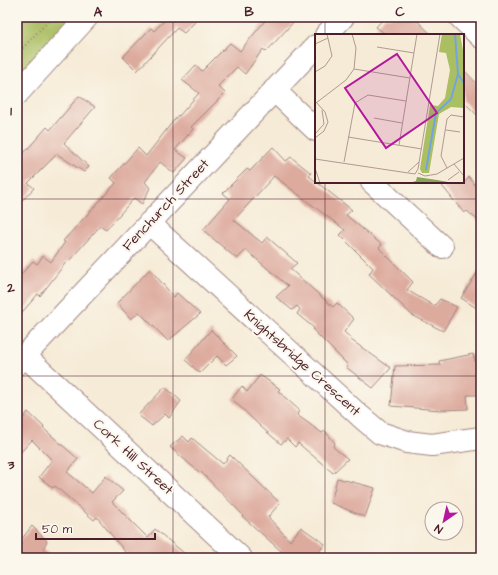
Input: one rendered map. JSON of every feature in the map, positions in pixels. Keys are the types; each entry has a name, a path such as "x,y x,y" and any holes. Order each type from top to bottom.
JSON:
{"street":[{"path":"17,94 87,17"},
{"path":"327,34 343,17"},
{"path":"460,17 481,37"},
{"name":"Fenchurch Street","path":"21,360 315,47"},
{"path":"274,90 315,129"},
{"path":"373,183 442,247"},
{"name":"Knightsbridge Crescent","path":"150,223 380,433 407,442 432,445 481,438"},
{"name":"Cork Hill Street","path":"21,360 241,558"}],"path":[{"path":"17,54 51,18 53,23"}],"green space":[{"path":"17,17 74,17 17,78"}],"building":[{"path":"161,17 200,17 184,33 177,28 137,71 123,57 151,28 154,31 165,20"},
{"path":"268,17 298,17 266,52 263,49 245,74 237,67 218,86 225,93 191,127 193,129 175,150 187,158 174,173 160,162 145,182 150,188 142,204 134,198 106,230 100,226 68,262 67,261 40,296 38,294 17,318 17,279 33,261 37,264 43,256 51,262 65,242 63,241 116,183 111,178 138,148 146,156 178,115 179,116 199,93 182,80 196,65 202,71 230,43 240,51"},
{"path":"385,17 413,17 431,34 386,34 376,27"},
{"path":"464,70 481,88 481,119 464,102"},
{"path":"79,96 95,107 64,143 89,167 84,172 57,154 28,183 34,188 17,206 17,161 47,127 50,130"},
{"path":"273,147 286,161 291,157 311,173 309,176 315,181 315,183 318,183 352,210 346,215 382,245 379,248 413,282 407,290 434,306 440,299 457,307 443,331 412,315 369,274 373,268 340,235 345,230 274,176 234,220 262,243 267,237 297,263 290,269 333,307 337,303 354,319 344,332 352,339 351,340 391,368 373,388 346,367 348,365 313,330 314,328 297,314 300,309 297,306 292,310 276,297 288,286 246,250 237,259 203,230 230,199 223,193 247,169 250,171"},
{"path":"469,177 481,193 481,223 467,211 464,213 440,183 465,182"},
{"path":"481,267 481,311 461,298"},
{"path":"150,269 174,297 177,293 200,314 168,341 139,312 131,319 117,303"},
{"path":"211,330 237,356 226,365 217,356 200,373 185,360"},
{"path":"473,354 481,382 481,395 467,395 468,409 440,410 391,406 395,366 440,365 439,361"},
{"path":"260,375 280,389 278,391 299,410 297,415 322,433 325,431 335,443 333,447 348,459 333,473 298,443 295,447 287,439 281,444 232,399 242,386 247,392"},
{"path":"165,387 181,401 169,418 165,414 152,426 138,415"},
{"path":"28,412 44,427 43,428 78,459 67,472 92,493 106,476 123,491 112,502 148,538 155,529 190,558 130,558 97,517 94,520 55,486 53,488 39,477 52,460 32,440 17,456 17,426"},
{"path":"183,436 189,442 192,438 223,464 230,455 280,503 268,517 290,541 301,527 325,544 314,558 277,558 282,552 242,516 243,515 200,471 199,472 170,447"},
{"path":"337,478 375,488 365,517 331,503"},
{"path":"32,526 47,541 43,549 54,558 17,558 17,545"}]}
